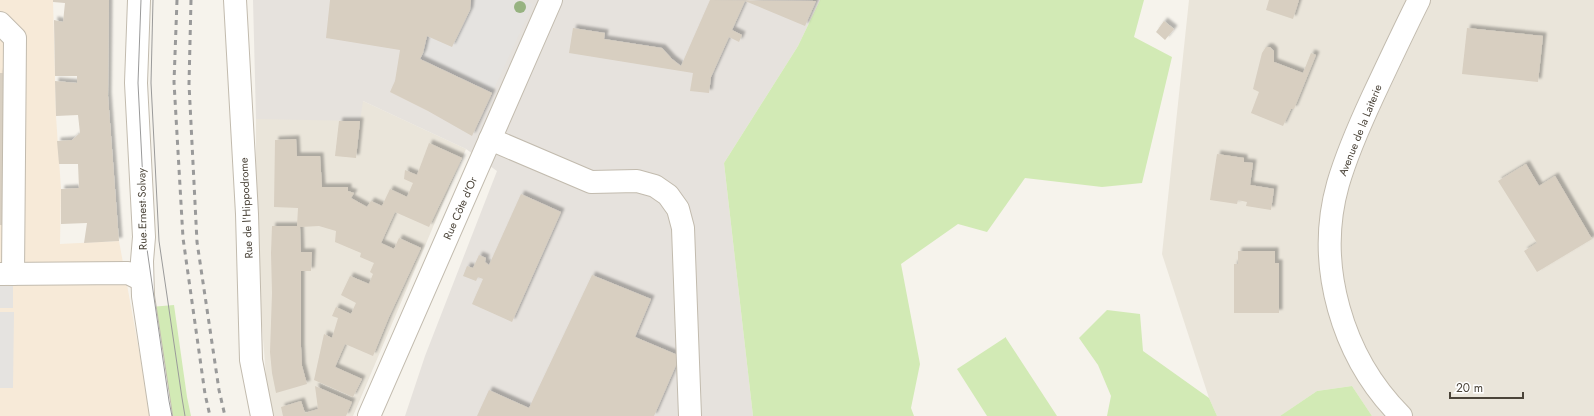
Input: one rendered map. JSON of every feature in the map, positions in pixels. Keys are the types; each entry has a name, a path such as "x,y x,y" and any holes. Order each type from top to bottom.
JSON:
{"street":[{"name":"Rue Ernest Solvay","path":"139,0 136,83 144,237 142,280 143,296 161,416"},
{"name":"Rue de l'Hippodrome","path":"235,0 247,214 251,360 262,416"},
{"name":"Rue Côte d'Or","path":"369,416 551,0"},
{"name":"Avenue de la Laiterie","path":"1401,416 1381,394 1367,374 1354,351 1336,302 1330,236 1338,184 1350,149 1382,75 1419,0"},
{"path":"0,23 15,38 7,274 128,273 142,280"},
{"path":"490,139 591,182 637,181 655,186 668,196 678,209 683,228 690,416"}],"shaded area":[{"path":"0,0 53,0 56,116 61,189 60,244 119,241 151,416 0,416"},
{"path":"253,0 820,0 798,46 724,163 753,416 405,416 425,356 497,171 466,149 363,101 360,121 256,119"},
{"path":"471,0 521,0 533,4 492,93 420,59 427,36 470,10"},
{"path":"1189,0 1594,0 1594,416 1372,416 1352,386 1317,391 1280,416 1217,416 1209,398 1162,254"},
{"path":"363,101 466,149 353,416 272,416 268,401 256,250 256,119 272,118"},
{"path":"0,286 13,286 13,308 0,308"},
{"path":"0,312 14,312 13,388 0,388"}],"green space":[{"path":"820,0 1144,0 1134,37 1172,57 1142,183 1102,187 1025,178 987,232 958,224 901,264 920,364 911,408 914,416 753,416 724,163 798,46"},
{"path":"174,305 191,416 166,416 150,307"},
{"path":"1107,310 1140,314 1143,351 1209,398 1217,416 1107,416 1111,396 1098,365 1079,338"},
{"path":"1006,337 1057,416 987,416 957,369"},
{"path":"1352,386 1372,416 1280,416 1317,391"}],"building":[{"path":"53,0 109,0 108,96 119,241 84,243 87,223 61,224 61,189 79,188 78,164 59,164 57,141 72,140 80,133 78,115 56,116 55,81 77,83 77,76 55,76 54,20 63,22 65,3 53,2"},
{"path":"330,0 471,0 470,10 452,47 427,36 420,59 492,93 472,136 428,111 390,92 395,81 400,50 326,38"},
{"path":"710,0 816,1 805,26 745,1 732,30 742,35 739,42 729,37 711,77 709,93 690,91 693,73 569,53 573,28 605,33 604,39 662,48 681,66"},
{"path":"1269,0 1299,0 1293,19 1266,10"},
{"path":"1164,21 1174,29 1165,40 1156,32"},
{"path":"1467,28 1543,36 1538,82 1462,74"},
{"path":"1266,47 1270,47 1274,51 1274,62 1303,73 1311,53 1316,55 1294,109 1291,109 1283,126 1251,113 1259,92 1253,89 1262,53"},
{"path":"0,73 3,73 3,225 0,225"},
{"path":"339,121 360,121 356,158 335,156"},
{"path":"296,139 297,156 320,156 322,187 348,187 348,191 354,193 351,198 367,207 371,201 382,206 390,189 407,197 413,183 404,179 405,170 417,175 429,143 462,158 429,227 395,212 381,243 394,249 399,238 421,248 389,317 373,356 345,344 335,367 362,379 353,397 314,380 324,334 332,338 338,318 332,316 336,307 351,314 356,303 341,295 350,276 369,284 373,274 370,272 374,263 360,257 361,253 335,242 336,231 319,226 300,227 301,252 312,252 311,271 301,271 302,366 307,384 276,393 270,352 272,226 297,226 298,208 274,207 275,140"},
{"path":"1217,154 1244,158 1244,162 1253,163 1250,185 1274,189 1271,210 1246,206 1247,202 1238,200 1237,204 1210,200"},
{"path":"1526,164 1539,186 1555,176 1592,239 1537,272 1524,251 1537,243 1498,181"},
{"path":"521,194 561,212 512,322 472,304 483,279 478,277 476,281 463,276 467,266 473,268 479,255 486,258 485,262 489,265"},
{"path":"1238,251 1275,251 1275,263 1279,263 1279,313 1234,313 1234,264 1238,264"},
{"path":"592,275 651,299 635,337 680,356 654,416 477,416 489,390 529,408"},
{"path":"315,386 352,402 346,416 283,416 281,407 301,401 305,413 318,409"}],"tram line":[{"path":"141,0 138,83 146,242 172,416"},
{"path":"153,0 151,83 159,241 185,416"}],"railway":[{"path":"177,0 174,82 183,238 205,394 210,416"},
{"path":"191,0 189,84 197,242 219,390 225,416"}]}
